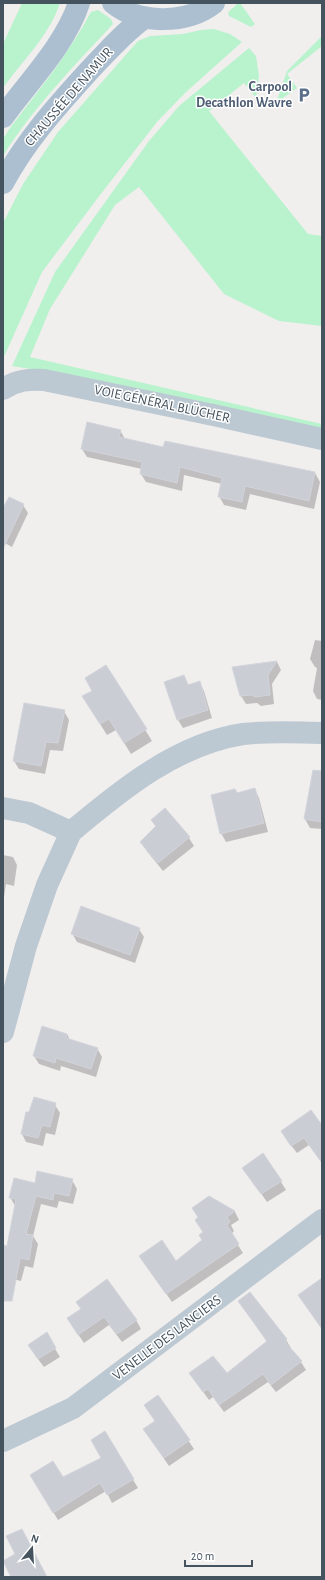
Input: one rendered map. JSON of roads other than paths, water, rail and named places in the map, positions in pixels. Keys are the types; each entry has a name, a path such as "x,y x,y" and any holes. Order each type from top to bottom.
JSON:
{"main road":[{"path":"3,117 58,44 70,25 79,3"},
{"path":"113,3 118,7 144,18 158,20 178,18 196,13 214,3"},
{"name":"CHAUSSÉE DE NAMUR","path":"3,183 25,148 49,116 111,47 130,28 144,18"}],"street":[{"name":"VOIE GÉNÉRAL BLÜCHER","path":"3,389 17,381 27,379 44,380 322,439"},
{"path":"3,1032 26,946 47,885 71,832 126,788 175,757 208,743 242,734 286,731 322,733"},
{"path":"3,808 29,813 71,832"},
{"name":"VENELLE DES LANCIERS","path":"3,1441 73,1408 322,1220"}],"place":[{"name":"Carpool Decathlon Wavre","path":"304,95"}]}
